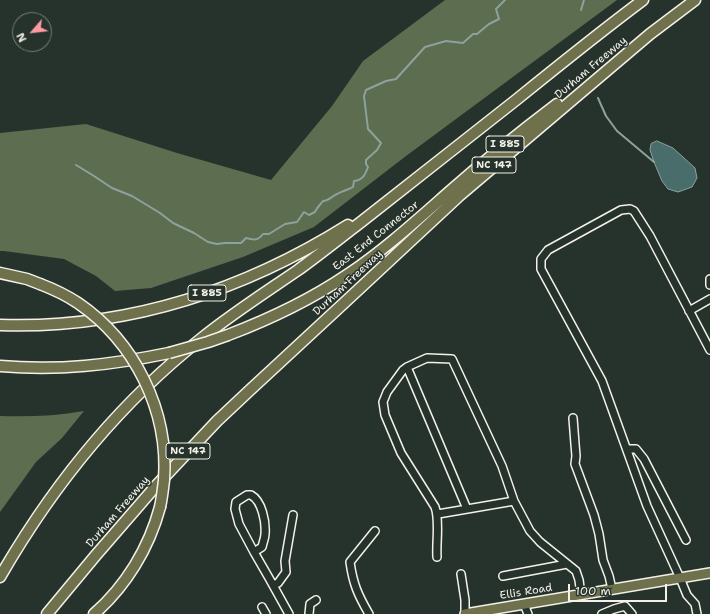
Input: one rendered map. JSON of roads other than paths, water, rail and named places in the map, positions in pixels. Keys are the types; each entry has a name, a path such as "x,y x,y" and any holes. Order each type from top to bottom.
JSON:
{"highway":[{"name":"Durham Freeway","path":"0,577 39,514 74,466 113,420 150,383 201,338 322,252 643,0"},
{"name":"Durham Freeway","path":"47,614 160,481 250,390 459,196 510,151 650,34 695,0"},
{"name":"East End Connector","path":"0,366 36,368 80,367 124,362 168,353 208,342 249,327 289,309 328,287 372,257 516,135 650,34"},
{"name":"East End Connector","path":"0,326 52,325 94,321 156,309 197,297 239,282 280,263 327,238 394,196"},
{"path":"0,273 27,279 54,290 77,303 99,320 126,350 141,373 157,412 163,438 164,480 156,522 151,536 130,573 109,600 94,614"}],"main road":[{"name":"Ellis Road","path":"465,614 710,573"}],"street":[{"path":"697,614 695,604 687,595 647,506 602,381 541,268 541,259 548,250 621,210 630,209 634,211 650,236 710,350"},
{"path":"710,279 710,285"},
{"path":"689,311 710,299"},
{"path":"437,558 438,514 401,452 385,415 382,402 387,392 407,366 427,358 452,359 502,466 514,501 530,531 540,542 576,571 581,595"},
{"path":"407,366 467,509"},
{"path":"573,418 576,456 575,464 594,515 612,590"},
{"path":"627,449 636,449 644,459 686,540"},
{"path":"254,552 262,546 266,534 263,512 255,497 251,494 236,502 235,509 239,524 254,552 289,614"},
{"path":"438,514 514,501"},
{"path":"273,585 278,583 286,572 285,560 293,515"},
{"path":"369,614 358,594 352,576 350,562 376,531"},
{"path":"503,576 567,564"},
{"path":"461,574 465,600 465,614"},
{"path":"309,614 310,604 316,600"},
{"path":"524,604 528,614"},
{"path":"602,614 614,608 625,606 632,614"}],"water":[{"path":"657,141 673,148 695,168 697,178 692,187 678,192 668,189 662,181 650,150 651,144"}],"waterway":[{"path":"76,165 112,188 132,196 160,213 173,223 194,233 208,242 217,244 241,243 246,238 257,239 263,234 269,234 285,224 297,222 304,212 309,215 315,212 323,201 353,187 354,181 360,180 363,177 368,167 366,160 377,150 381,143 368,129 364,96 366,90 386,81 396,79 425,47 446,41 463,43 473,34 477,34 489,24 499,19 496,9 505,0"},
{"path":"581,10 584,0"},
{"path":"598,98 606,116 617,131 654,162"}]}
